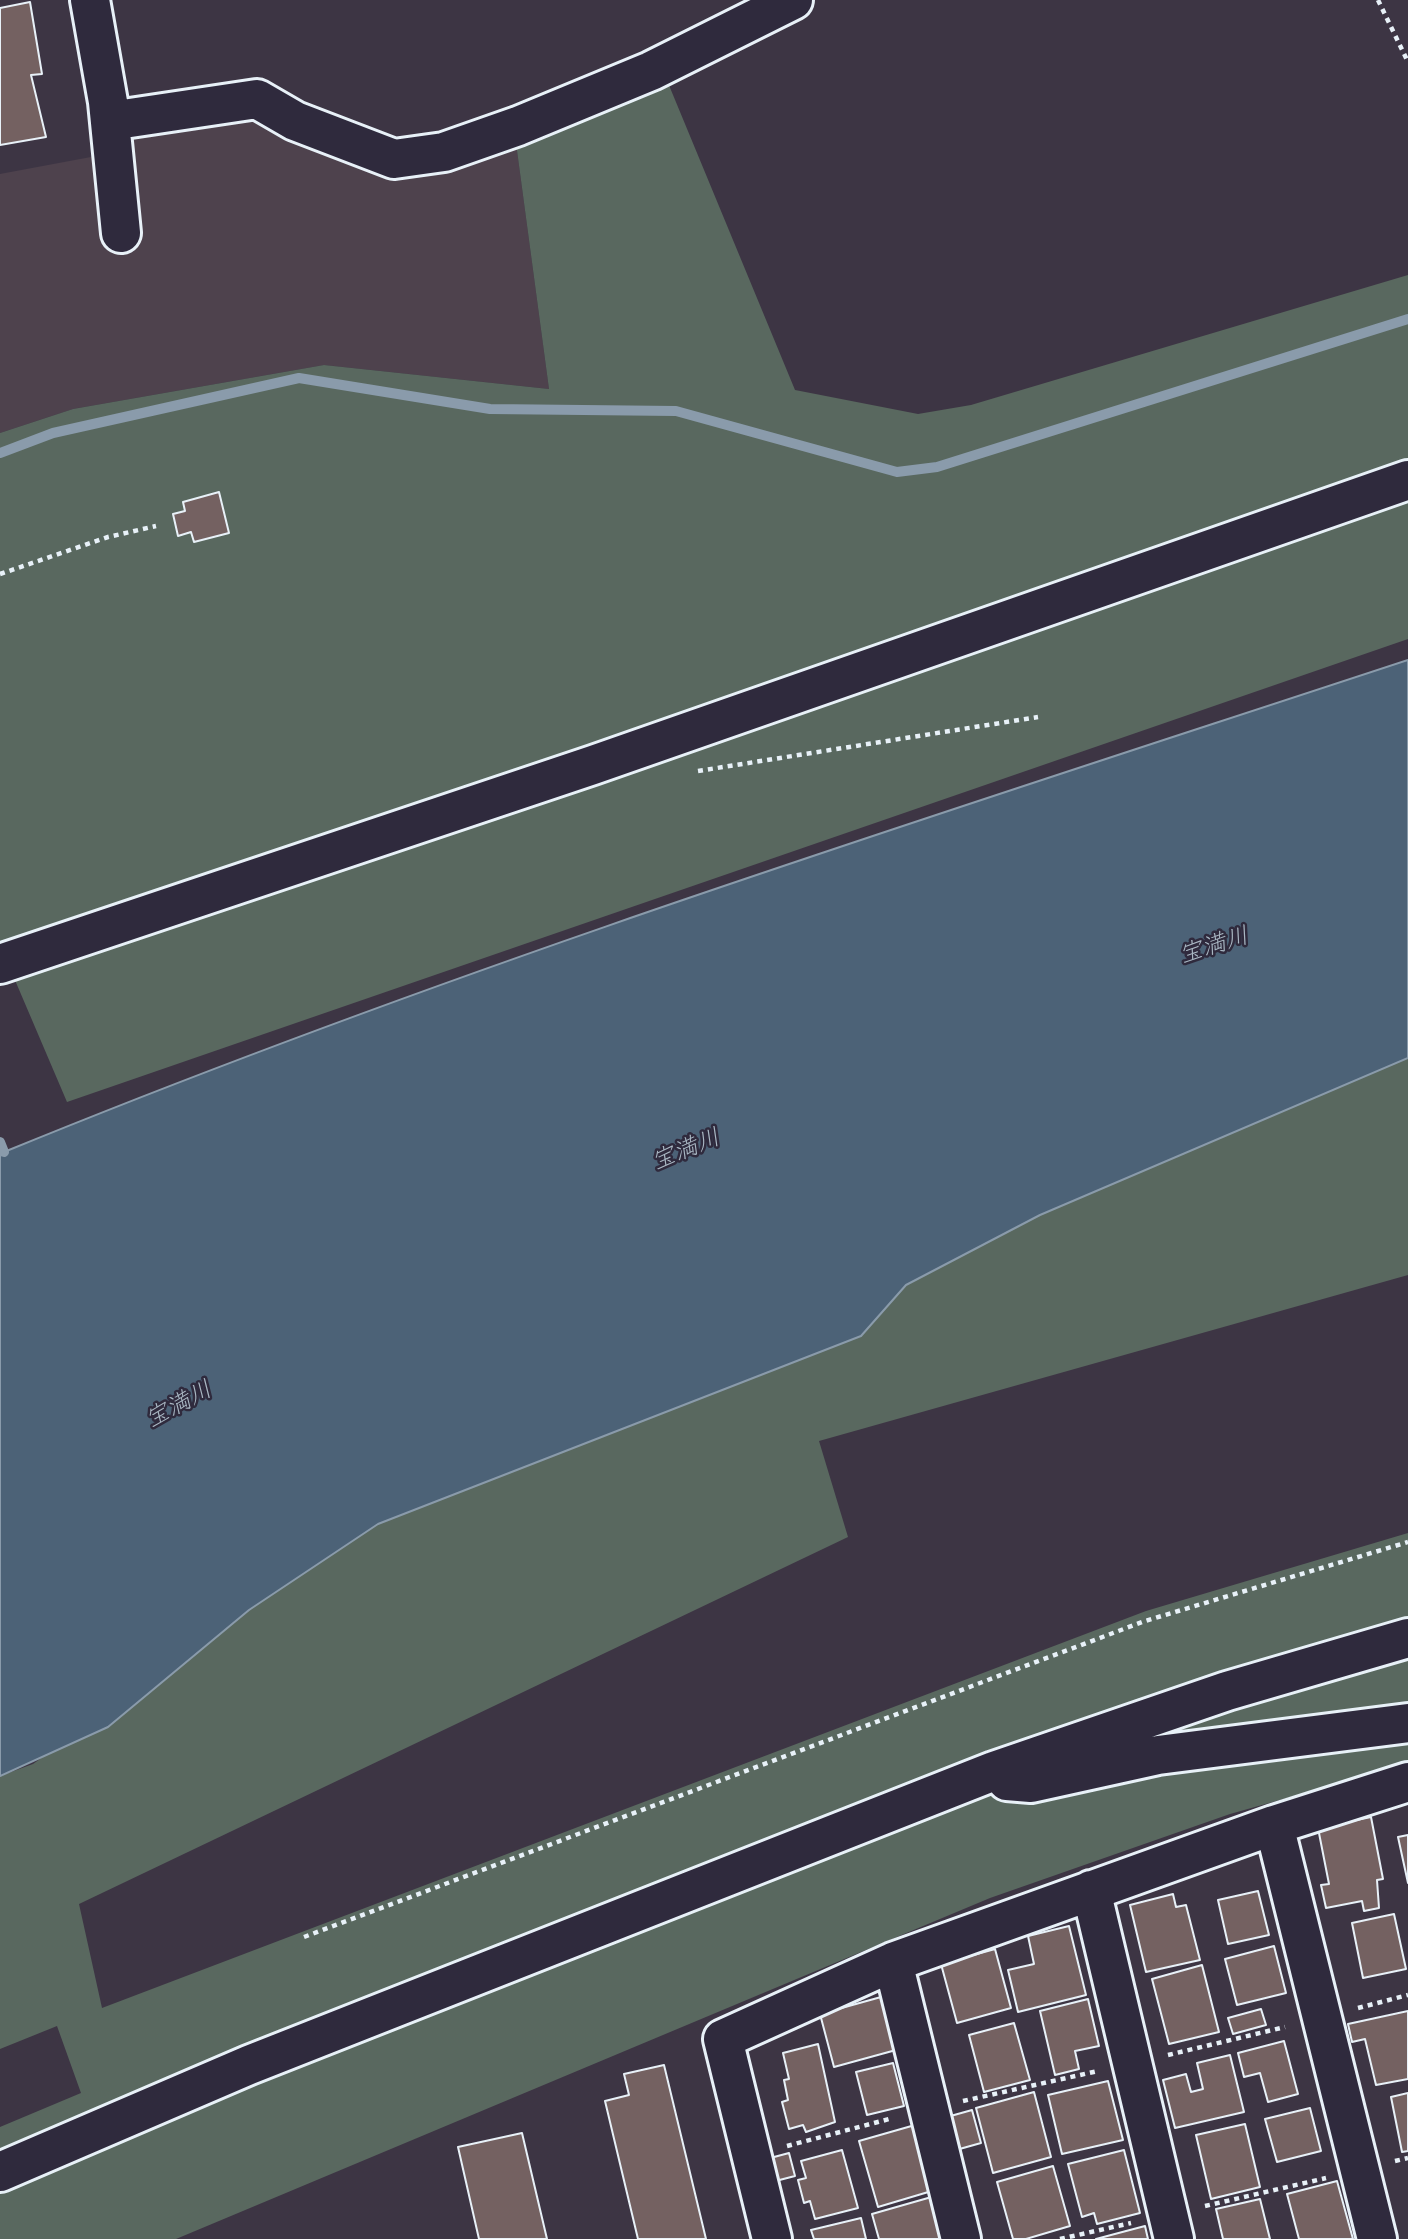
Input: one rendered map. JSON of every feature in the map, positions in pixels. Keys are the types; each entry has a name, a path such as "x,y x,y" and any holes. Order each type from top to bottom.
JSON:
{"street":[{"path":"90,0 110,121 121,233"},
{"path":"110,121 257,99 295,121 394,159 444,152 518,126 651,71 793,0"},
{"path":"0,964 593,765 1408,480"},
{"path":"0,2172 275,2055 994,1771 1227,1691 1408,1639"},
{"path":"994,1771 1009,1783 1031,1783 1158,1755 1408,1723"},
{"path":"772,2239 723,2039 893,1962 1274,1825 1408,1782"},
{"path":"1274,1825 1377,2239"},
{"path":"1091,1890 1171,2227"},
{"path":"893,1962 961,2239"}],"path":[{"path":"1378,0 1408,62"},
{"path":"0,574 108,537 156,526"},
{"path":"693,771 1038,717"},
{"path":"304,1937 1145,1621 1408,1542"},
{"path":"751,2155 929,2109 1322,2018 1408,1995"},
{"path":"1060,2239 1171,2227 1359,2170 1408,2158"}],"shaded area":[{"path":"261,104 387,175 516,143 549,389 324,365 73,409 0,433 0,174 91,157 98,135"}],"green space":[{"path":"666,78 795,390 918,414 971,405 1408,275 1408,639 67,1102 0,945 0,433 73,409 324,365 549,389 516,143"},
{"path":"1408,1058 1408,1275 819,1441 848,1537 79,1904 102,2008 1146,1611 1408,1533 1408,1764 1230,1814 990,1898 176,2239 0,2239 0,2127 81,2093 57,2026 0,2049 0,1776 33,1764 249,1610 378,1524 861,1336 906,1285 1040,1215"}],"water":[{"name":"宝満川","path":"1408,660 1408,1058 1040,1215 906,1285 861,1336 378,1524 249,1610 108,1727 0,1776 0,1156 4,1152 177,1083 526,955 878,834"}],"building":[{"path":"30,2 42,74 31,75 46,137 0,145 0,8"},
{"path":"219,492 229,533 194,542 191,532 178,536 173,514 185,511 183,502"},
{"path":"1371,1817 1383,1879 1377,1880 1379,1908 1364,1911 1362,1901 1326,1908 1321,1885 1329,1884 1318,1828"},
{"path":"1408,1835 1408,1883 1398,1837"},
{"path":"1258,1891 1269,1935 1228,1944 1218,1900"},
{"path":"1173,1894 1176,1907 1186,1905 1200,1960 1146,1972 1130,1905"},
{"path":"1394,1914 1406,1969 1363,1978 1352,1923"},
{"path":"1069,1926 1086,1995 1018,2012 1008,1970 1034,1964 1028,1936"},
{"path":"1274,1946 1286,1993 1237,2005 1225,1959"},
{"path":"995,1949 1011,2008 957,2023 941,1964"},
{"path":"1202,1965 1219,2032 1169,2044 1152,1979"},
{"path":"881,1997 896,2050 834,2067 820,2014"},
{"path":"1088,1999 1099,2046 1075,2051 1079,2069 1055,2075 1040,2011"},
{"path":"1261,2009 1266,2025 1233,2034 1228,2018"},
{"path":"1408,2011 1408,2079 1376,2085 1365,2039 1352,2042 1348,2024"},
{"path":"1014,2023 1030,2080 984,2092 969,2035"},
{"path":"1284,2041 1298,2094 1268,2102 1260,2073 1244,2077 1238,2053"},
{"path":"818,2044 835,2122 806,2132 803,2125 789,2129 782,2102 788,2100 784,2080 789,2079 783,2053"},
{"path":"1230,2055 1244,2112 1175,2128 1163,2080 1186,2074 1191,2092 1203,2089 1197,2063"},
{"path":"893,2063 904,2106 867,2115 856,2072"},
{"path":"664,2065 706,2239 638,2239 605,2101 629,2095 624,2074"},
{"path":"1108,2081 1123,2140 1062,2154 1048,2095"},
{"path":"1034,2092 1051,2157 993,2173 976,2108"},
{"path":"1408,2093 1408,2151 1402,2152 1391,2097"},
{"path":"1310,2108 1321,2151 1277,2162 1265,2119"},
{"path":"972,2110 981,2143 956,2150 947,2117"},
{"path":"1245,2124 1260,2187 1211,2199 1196,2135"},
{"path":"915,2125 935,2190 878,2207 859,2141"},
{"path":"522,2133 547,2239 479,2239 458,2147"},
{"path":"842,2150 858,2208 815,2219 810,2201 804,2203 798,2180 806,2178 801,2161"},
{"path":"1124,2150 1140,2213 1097,2224 1094,2213 1082,2217 1068,2164"},
{"path":"789,2153 795,2176 764,2184 759,2161"},
{"path":"1053,2166 1070,2226 1026,2239 1013,2239 997,2182"},
{"path":"1337,2181 1353,2239 1299,2239 1287,2194"},
{"path":"935,2196 947,2239 879,2239 872,2214"},
{"path":"1260,2199 1270,2239 1223,2239 1216,2209"},
{"path":"861,2218 866,2239 814,2239 811,2230"},
{"path":"1145,2226 1148,2239 1096,2239"}],"waterway":[{"path":"0,453 53,433 299,378 490,409 676,411 897,472 937,467 1408,319"},
{"path":"0,1142 4,1152"}]}
